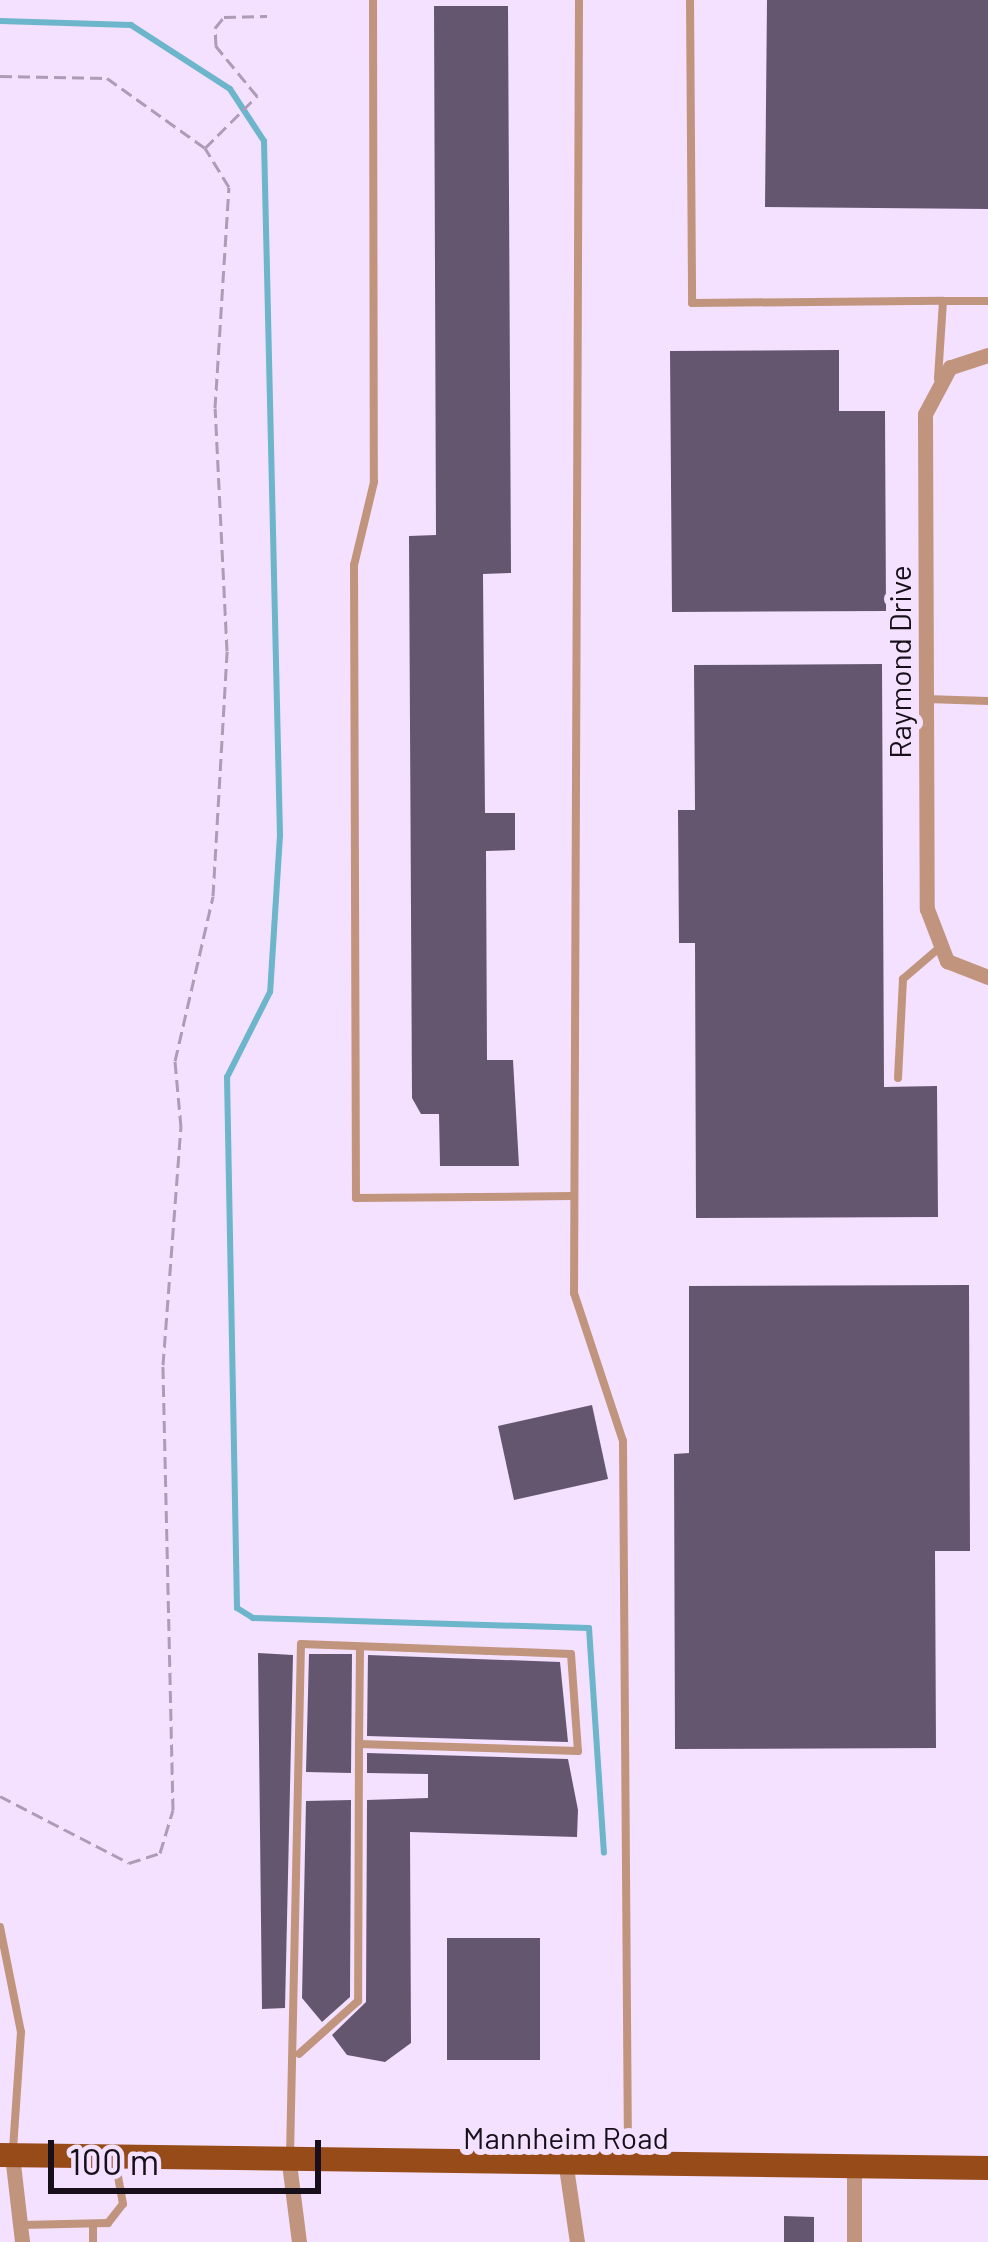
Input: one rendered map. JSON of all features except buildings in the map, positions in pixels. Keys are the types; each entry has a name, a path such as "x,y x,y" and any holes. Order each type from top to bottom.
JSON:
{"main road":[{"name":"Mannheim Road","path":"6,2155 566,2167 988,2168"}],"street":[{"path":"944,374 988,355"},
{"name":"Raymond Drive","path":"943,954 927,909 925,414 944,374"},
{"path":"943,954 988,977"},
{"path":"6,2155 22,2234"},
{"path":"289,2163 299,2242"},
{"path":"566,2167 577,2242"},
{"path":"854,2168 854,2242"}],"lane":[{"path":"373,0 374,482 354,566 356,1198 573,1196"},
{"path":"579,0 574,1293 623,1441 628,2167"},
{"path":"690,0 692,303 988,301"},
{"path":"943,301 944,374"},
{"path":"926,699 988,701"},
{"path":"898,1078 903,979 943,954"},
{"path":"289,2163 299,2054 301,1644 571,1654 578,1751 359,1744"},
{"path":"299,2054 358,2001 360,1647"},
{"path":"0,1928 21,2032 6,2155"},
{"path":"22,2234 93,2225 123,2204 114,2159"},
{"path":"93,2225 93,2242"}],"path":[{"path":"205,148 255,103 215,28 267,16"},
{"path":"0,76 107,78 205,148 230,187 215,407 227,651 213,896 175,1061 181,1127 163,1365 173,1810 160,1852 129,1863 0,1796"}],"waterway":[{"path":"0,21 131,25 230,89 264,141 280,835 270,992 227,1077 237,1608 253,1618 589,1628 604,1852"}]}
